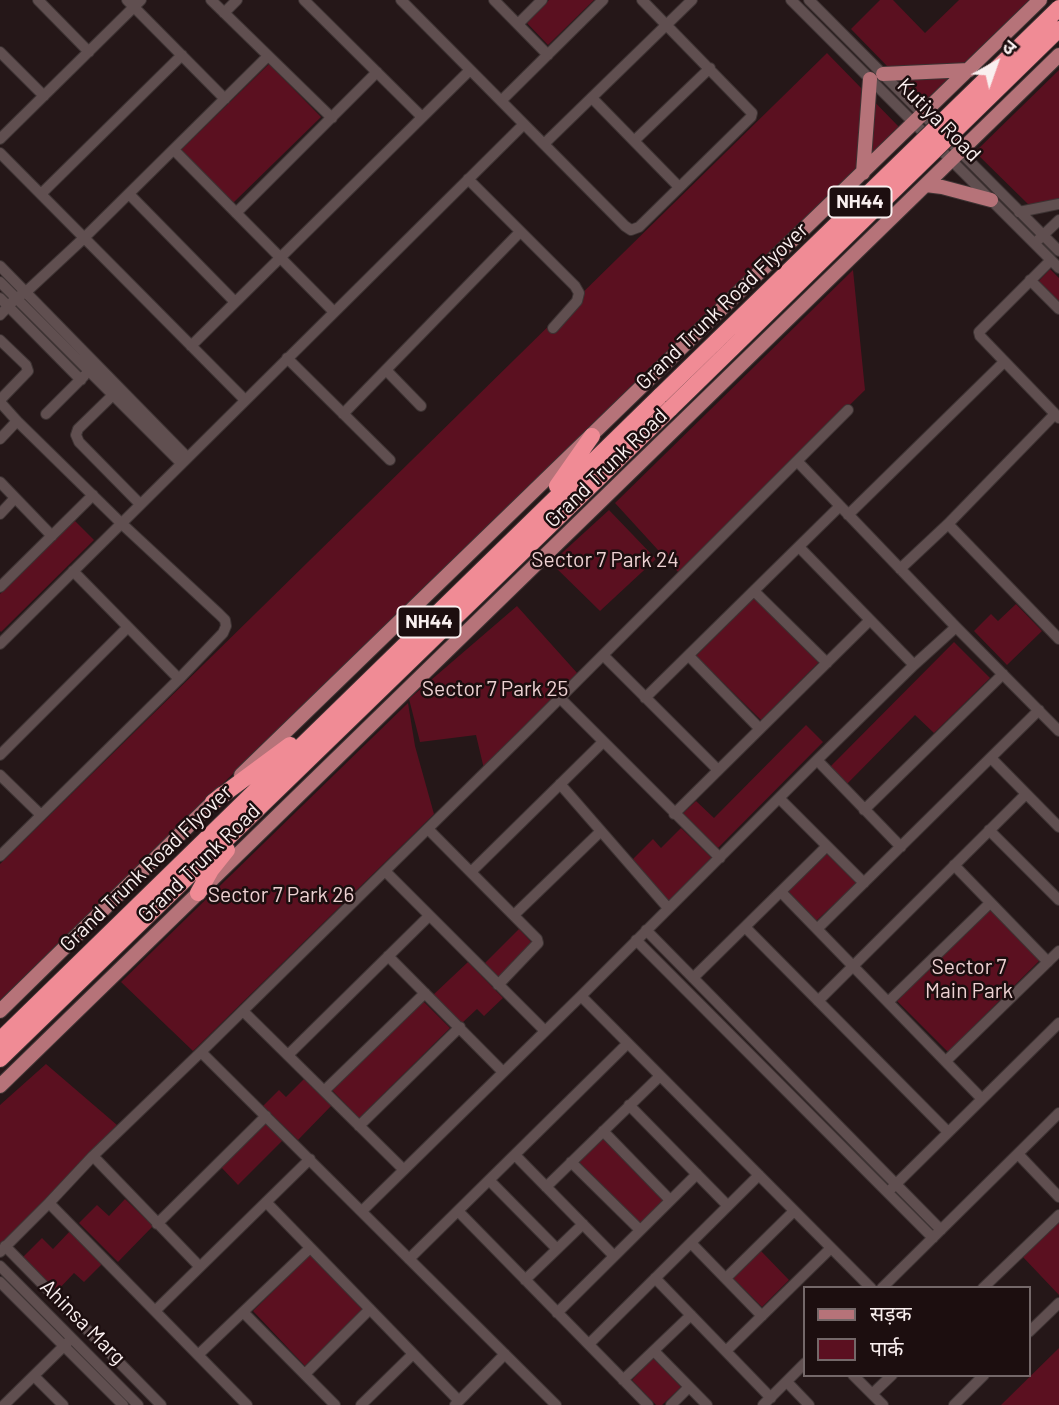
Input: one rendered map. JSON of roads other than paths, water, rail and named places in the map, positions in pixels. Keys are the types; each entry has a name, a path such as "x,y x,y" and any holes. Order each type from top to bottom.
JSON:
{"highway":[{"name":"Grand Trunk Road Flyover","path":"536,517 1059,8"},
{"name":"Grand Trunk Road Flyover","path":"0,1059 1059,29"},
{"path":"536,517 592,436"},
{"name":"Grand Trunk Road","path":"321,727 536,517"},
{"name":"Grand Trunk Road Flyover","path":"0,1040 321,727"},
{"path":"213,802 304,735 321,727"},
{"path":"198,893 219,859 275,791"}],"main road":[{"name":"Grand Trunk Road","path":"0,1011 1040,0"},
{"name":"Grand Trunk Road","path":"0,1086 1059,55"},
{"path":"863,173 876,76 969,70"},
{"path":"926,185 989,193"}],"street":[{"path":"38,0 89,51"},
{"path":"211,0 331,118"},
{"path":"224,13 237,0"},
{"path":"304,0 422,117"},
{"path":"401,0 631,230 639,227 751,117 752,113 642,0"},
{"path":"494,0 548,55"},
{"path":"517,24 542,0"},
{"path":"501,101 603,0"},
{"path":"544,144 692,0"},
{"name":"Kutiya Road","path":"791,0 832,41 876,76 989,193"},
{"path":"809,0 841,33 876,76"},
{"path":"0,139 134,2 225,99"},
{"path":"832,41 841,33"},
{"path":"0,52 44,96"},
{"path":"41,194 182,55"},
{"path":"0,315 85,238 268,56"},
{"path":"634,141 710,68"},
{"path":"191,346 470,70"},
{"path":"236,213 377,72"},
{"path":"592,98 679,187"},
{"path":"0,644 524,124"},
{"path":"174,150 334,312"},
{"path":"0,153 245,400"},
{"path":"468,179 579,293 577,301 553,328"},
{"path":"901,569 1057,416 979,336 979,332 1030,280 1056,260 1019,212 989,193"},
{"path":"989,193 1039,240"},
{"path":"129,194 235,302"},
{"path":"1019,212 1059,204"},
{"path":"1039,240 1059,220"},
{"path":"343,414 520,232"},
{"path":"0,266 17,299 85,375 116,391"},
{"path":"1030,280 1059,309"},
{"path":"0,282 116,391 184,460"},
{"path":"0,298 17,299"},
{"path":"0,340 26,365 28,371 0,401 121,523 225,620 226,626 223,633 0,856"},
{"path":"288,358 390,460"},
{"path":"645,698 799,547 844,510 1004,362"},
{"path":"386,370 421,406"},
{"path":"47,414 85,375"},
{"path":"116,391 76,435 79,442 140,504"},
{"path":"161,1405 3,1249 93,1156 428,829 848,410"},
{"path":"0,439 17,421"},
{"path":"797,461 1059,731"},
{"path":"0,482 52,536"},
{"path":"0,587 93,495"},
{"path":"0,514 15,498"},
{"path":"948,524 1059,639"},
{"path":"799,547 914,665"},
{"path":"73,571 178,678"},
{"path":"754,591 827,663"},
{"path":"674,814 870,620"},
{"path":"0,755 128,627"},
{"path":"362,1211 817,760 956,627"},
{"path":"603,655 718,771"},
{"path":"689,656 760,729"},
{"path":"864,810 1003,674"},
{"path":"560,698 720,858"},
{"path":"817,929 1039,710"},
{"path":"471,872 603,742"},
{"path":"991,758 1059,827"},
{"path":"817,760 901,847"},
{"path":"0,775 41,815"},
{"path":"560,785 668,908"},
{"path":"818,1001 1026,794"},
{"path":"779,799 864,883"},
{"path":"428,829 538,941 498,985"},
{"path":"989,830 1059,901"},
{"path":"514,915 600,832"},
{"path":"693,978 827,846"},
{"path":"954,865 1048,962"},
{"path":"385,871 545,1031"},
{"path":"780,892 982,1099"},
{"path":"888,1002 990,902"},
{"path":"288,1055 429,916"},
{"path":"745,927 948,1132"},
{"path":"646,930 826,1113 937,1234"},
{"path":"636,940 817,1121 892,1188"},
{"path":"946,1061 1059,951"},
{"path":"388,956 503,1072"},
{"path":"324,1091 425,993"},
{"path":"581,996 869,1286"},
{"path":"243,1011 403,1170"},
{"path":"892,1188 1059,1023"},
{"path":"359,1126 460,1027"},
{"path":"738,1042 747,1033"},
{"path":"409,1259 628,1044"},
{"path":"201,1052 554,1404"},
{"path":"546,1187 660,1076"},
{"path":"629,1105 728,1206"},
{"path":"817,1121 826,1113"},
{"path":"884,1286 1059,1113"},
{"path":"157,1224 266,1116"},
{"path":"603,1131 670,1200"},
{"path":"1018,1154 1059,1196"},
{"path":"515,1155 614,1256"},
{"path":"93,1156 200,1267"},
{"path":"155,1311 310,1160"},
{"path":"571,1162 640,1230"},
{"path":"557,1312 697,1174"},
{"path":"589,1345 759,1175"},
{"path":"489,1180 557,1249"},
{"path":"266,1202 457,1403 505,1354"},
{"path":"49,1203 247,1405"},
{"path":"458,1211 648,1405"},
{"path":"726,1278 794,1211"},
{"path":"985,1286 1059,1215"},
{"path":"525,1280 583,1224"},
{"path":"691,1243 762,1316"},
{"path":"198,1354 310,1248"},
{"path":"726,1351 831,1248"},
{"name":"Ahinsa Marg","path":"0,1266 123,1405"},
{"path":"655,1278 726,1351 767,1401 804,1364"},
{"name":"Ahinsa Marg","path":"0,1282 138,1405"},
{"path":"1031,1330 1059,1303"},
{"path":"305,1374 370,1309"},
{"path":"243,1312 335,1405"},
{"path":"623,1380 691,1315"},
{"path":"4,1405 68,1342"},
{"path":"654,1351 707,1405"},
{"path":"362,1405 413,1354"},
{"path":"34,1376 63,1405"},
{"path":"855,1377 883,1405"},
{"path":"872,1394 890,1377"},
{"path":"954,1405 982,1377"},
{"path":"786,1382 809,1405"},
{"path":"671,1405 689,1387"}],"park label":[{"name":"Sector 7 Park 24","path":"605,560"},
{"name":"Sector 7 Park 25","path":"495,689"},
{"name":"Sector 7 Park 26","path":"281,895"},
{"name":"Sector 7 Main Park","path":"969,979"}]}
